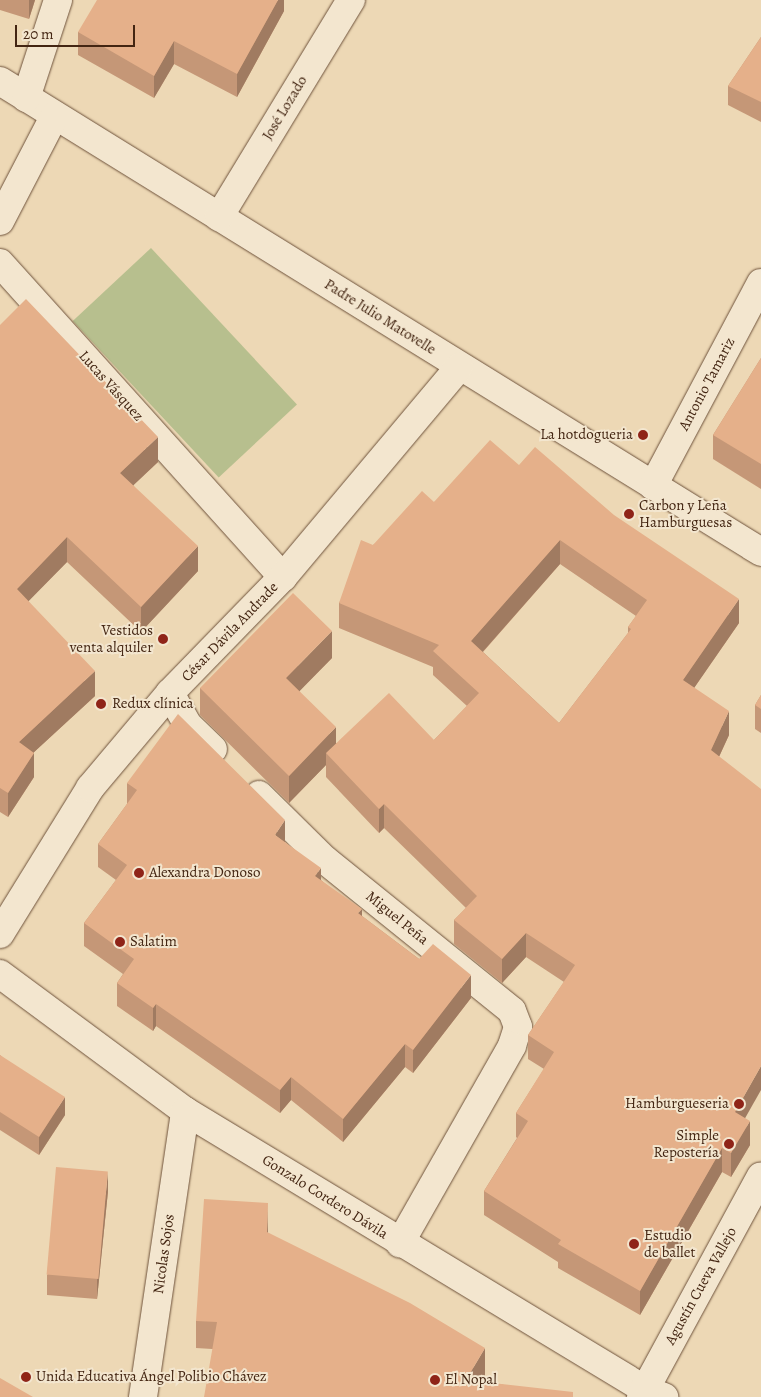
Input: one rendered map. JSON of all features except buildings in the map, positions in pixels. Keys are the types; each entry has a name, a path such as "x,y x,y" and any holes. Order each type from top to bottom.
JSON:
{"street":[{"path":"26,98 58,0"},
{"name":"José Lozado","path":"219,217 351,0"},
{"name":"Padre Julio Matovelle","path":"0,81 459,367 761,552"},
{"path":"0,221 55,115"},
{"name":"Lucas Vásquez","path":"0,263 283,577"},
{"name":"Antonio Tamariz","path":"653,486 761,283"},
{"name":"César Dávila Andrade","path":"0,934 90,788 170,693 283,577 459,367"},
{"name":"Miguel Peña","path":"170,693 187,724 325,860 512,1011 518,1027 512,1046 400,1243"},
{"name":"Gonzalo Cordero Dávila","path":"0,974 185,1111 650,1394"},
{"name":"Nicolas Sojos","path":"143,1397 185,1111"},
{"name":"Agustín Cueva Vallejo","path":"650,1394 761,1176"}],"green space":[{"path":"151,248 297,405 219,477 73,321"}],"place":[{"name":"La hotdogueria","path":"643,435"},
{"name":"Carbon y Leña Hamburguesas","path":"629,514"},
{"name":"Vestidos venta alquiler","path":"163,639"},
{"name":"Redux clínica","path":"101,704"},
{"name":"Alexandra Donoso","path":"139,873"},
{"name":"Salatim","path":"120,942"},
{"name":"Hamburgueseria","path":"739,1104"},
{"name":"Simple Repostería","path":"729,1144"},
{"name":"Estudio de ballet","path":"634,1244"},
{"name":"Unida Educativa Ángel Polibio Chávez","path":"26,1377"},
{"name":"El Nopal","path":"435,1380"}]}
